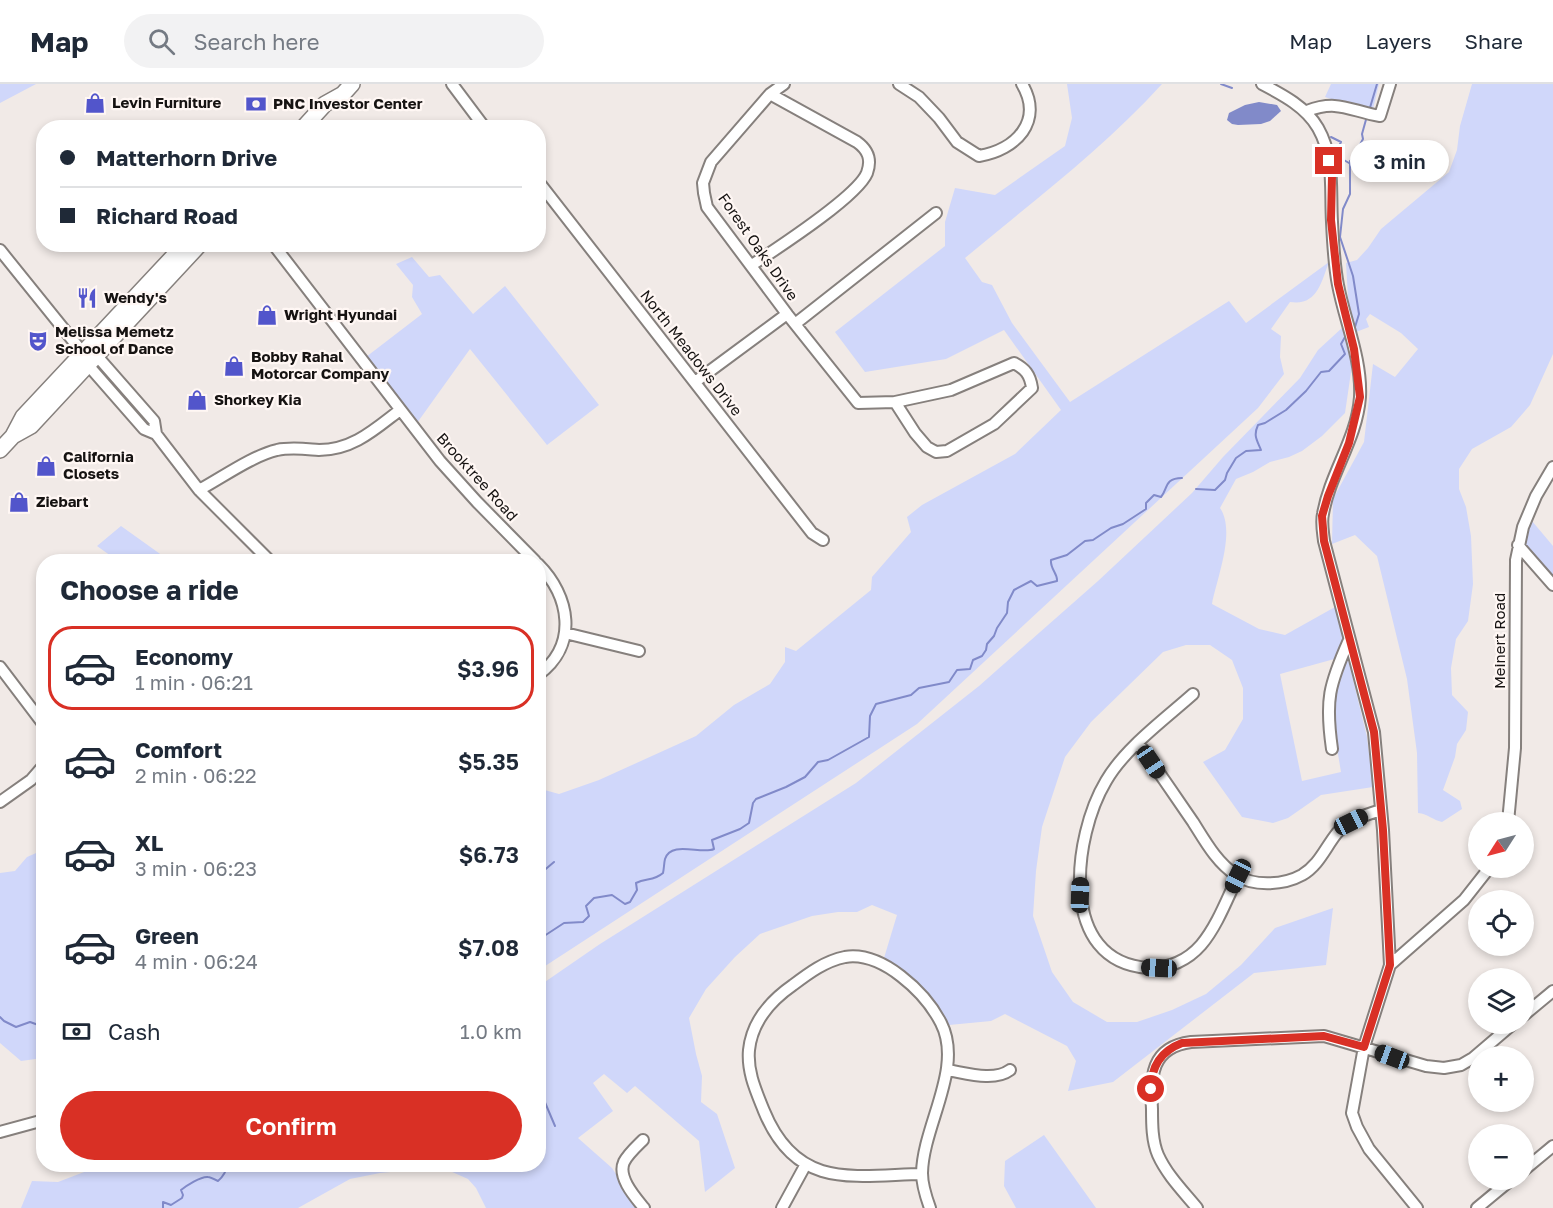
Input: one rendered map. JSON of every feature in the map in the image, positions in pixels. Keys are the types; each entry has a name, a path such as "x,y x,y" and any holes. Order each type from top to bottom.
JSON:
{"highway":[{"path":"310,120 325,104 336,84"},
{"path":"325,104 343,94 352,84"},
{"path":"89,358 178,252"},
{"path":"0,450 14,436 22,417 89,358 192,252"}],"street":[{"path":"452,84 479,120"},
{"name":"Forest Oaks Drive","path":"784,84 770,94 711,162 703,183 707,207 787,314 858,403 895,402"},
{"path":"899,84 919,97 957,142 979,156 1001,150 1023,133 1030,117 1030,101 1022,84"},
{"path":"1262,84 1307,111 1327,146 1332,176 1331,220 1338,284 1354,349 1360,397 1356,421 1322,516 1327,557 1374,732 1390,965 1364,1047 1353,1105 1354,1120 1369,1149 1417,1208"},
{"path":"1307,111 1330,105 1371,114 1390,84"},
{"path":"752,266 796,235 857,186 866,176 870,157 865,148 856,142 770,94"},
{"name":"North Meadows Drive","path":"546,191 812,533 823,540"},
{"path":"795,324 936,213"},
{"path":"0,250 89,358 154,421 156,434 199,490 263,554"},
{"name":"Brooktree Road","path":"279,252 457,481 528,554"},
{"path":"695,382 787,314"},
{"path":"1014,363 1024,369 1030,377 1032,388 994,424 947,451 936,452 927,447 895,402 951,390 1014,363"},
{"path":"199,490 277,450 296,448 321,450 349,445 372,432 400,410"},
{"name":"Meinert Road","path":"1509,812 1515,748 1518,545 1531,507 1553,468"},
{"path":"1518,545 1553,585"},
{"name":"Brooktree Road","path":"546,574 560,592 565,610 565,633 556,656 546,667"},
{"path":"565,633 639,651"},
{"path":"1332,749 1328,705 1331,684 1349,640"},
{"path":"0,667 36,714"},
{"path":"1193,694 1138,743 1107,779 1098,796 1083,844 1080,895 1085,918 1092,935 1101,946 1128,966 1159,968 1174,964 1194,951 1208,935 1238,876"},
{"path":"1138,743 1216,855 1238,876 1257,882 1273,883 1289,880 1302,874 1316,863 1344,826 1381,810"},
{"path":"0,802 36,774"},
{"path":"1390,965 1464,900 1481,878"},
{"path":"922,1174 842,1175 821,1170 806,1164 788,1150 771,1127 751,1078 748,1052 753,1029 762,1013 786,990 833,960 856,957 879,962 913,987 940,1021 949,1049 947,1070 926,1148 922,1174 930,1208"},
{"path":"1534,1007 1553,991"},
{"path":"1197,1208 1167,1171 1156,1149 1152,1123 1151,1075 1164,1054 1182,1043 1324,1036 1426,1066 1444,1068 1461,1065 1473,1058 1501,1034"},
{"path":"947,1070 996,1076 1010,1070"},
{"path":"0,1132 36,1122"},
{"path":"643,1140 624,1162 623,1169 628,1185 644,1208"},
{"path":"1534,1162 1553,1146"},
{"path":"782,1208 806,1164"},
{"path":"1477,1208 1499,1190"}],"shaded area":[{"path":"0,84 36,84 0,103"},
{"path":"1067,84 1162,84 1116,131 965,258 982,282 992,285 1012,323 1070,402 1229,301 1246,323 1329,262 1320,285 1312,297 1299,302 1290,302 1271,329 1281,336 1280,357 1284,374 1258,408 917,724 546,965 546,790 559,794 599,780 696,736 734,705 770,684 785,662 785,647 796,651 871,590 872,577 911,532 907,517 922,505 1015,454 1061,410 1004,330 946,359 865,372 835,332 945,246 945,222 955,188 995,195 1065,146 1072,118"},
{"path":"1331,84 1379,84 1372,113 1325,97"},
{"path":"1472,84 1553,84 1553,354 1530,405 1511,427 1472,449 1459,469 1459,489 1466,507 1471,536 1473,584 1468,621 1456,639 1451,668 1452,695 1468,712 1466,730 1457,744 1455,757 1443,790 1460,801 1462,809 1442,822 1418,813 1417,753 1407,679 1377,556 1355,535 1332,544 1333,499 1364,442 1373,364 1395,377 1418,349 1401,333 1370,314 1366,319 1369,327 1356,332 1349,314 1346,263 1357,260 1381,229 1449,172 1457,150 1460,126"},
{"path":"412,257 429,277 440,275 473,314 505,286 599,405 547,445 470,349 417,423 366,357 422,314 412,297 413,285 396,264"},
{"path":"1343,327 1351,357 1345,413 1322,436 1302,451 1270,462 1236,479 1220,508 1226,529 1226,542 1212,604 1259,629 1285,635 1335,607 1345,638 1338,658 1280,674 1302,781 1341,772 1330,706 1346,659 1348,659 1367,737 1373,787 1321,795 1288,818 1273,823 1242,817 1203,762 1225,750 1243,719 1243,688 1232,660 1210,645 1186,645 1163,652 1091,722 1065,757 1042,827 1033,916 1052,972 1073,1002 1107,1022 1137,1022 1172,1010 1206,994 1241,965 1275,928 1333,908 1326,965 1254,973 1113,1082 1068,1091 1076,1061 1067,1046 1005,1014 991,1021 949,1025 922,987 884,958 897,915 872,905 857,912 812,916 760,934 706,989 689,1018 702,1076 701,1102 717,1114 735,1168 705,1192 699,1141 635,1086 627,1093 604,1074 593,1083 613,1111 578,1138 612,1168 638,1208 486,1208 476,1188 468,1179 452,1172 546,1172 546,981 600,944 856,783 979,686 1098,581 1192,493 1223,457 1300,378 1318,350"},
{"path":"1532,521 1553,546 1553,581 1524,546 1525,535"},
{"path":"121,526 160,554 108,554 97,546"},
{"path":"36,853 36,1059 21,1061 0,1043 0,873 15,871 27,857"},
{"path":"1044,1135 1096,1208 1016,1208 1004,1186 1005,1161"},
{"path":"84,1172 390,1172 350,1179 298,1208 21,1208 32,1181 58,1182"}],"water":[{"path":"1259,102 1277,105 1281,111 1270,121 1261,124 1238,125 1227,120 1229,113 1245,105"}],"waterway":[{"path":"1221,84 1232,88"},
{"path":"1369,111 1377,84"},
{"path":"1355,327 1359,314 1353,276 1340,237 1343,209 1350,194 1350,161 1356,158 1357,150 1363,139 1362,134 1367,116"},
{"path":"1331,137 1341,142 1337,156 1349,163"},
{"path":"1196,489 1215,490 1225,480 1236,458 1246,451 1261,450 1256,435 1258,425 1286,410 1306,391 1321,372 1329,371 1345,354 1341,344 1345,337"},
{"path":"546,935 564,923 583,922 589,916 586,906 594,898 612,895 625,904 630,902 637,890 636,883 663,873 668,853 680,849 714,849 712,840 749,823 756,799 805,777 818,762 828,760 869,737 870,716 876,704 911,695 919,688 949,682 957,670 970,669 973,660 982,656 986,650 987,644 1007,613 1008,602 1014,590 1031,581 1037,586 1057,581 1051,560 1067,555 1085,541 1093,540 1111,528 1123,524 1146,509 1146,503 1154,495 1161,497 1169,482 1182,478"},
{"path":"546,869 554,862"},
{"path":"0,1017 16,1027 30,1022 36,1024"},
{"path":"546,1105 555,1126"},
{"path":"163,1208 163,1202 171,1205 182,1198 181,1190 190,1184 205,1177 218,1181 225,1172"}],"place":[{"name":"Levin Furniture","path":"95,103"},
{"name":"PNC Investor Center","path":"256,104"},
{"name":"Wendy's","path":"87,298"},
{"name":"Wright Hyundai","path":"267,315"},
{"name":"Melissa Memetz School of Dance","path":"38,341"},
{"name":"Bobby Rahal Motorcar Company","path":"234,366"},
{"name":"Shorkey Kia","path":"197,400"},
{"name":"California Closets","path":"46,466"},
{"name":"Ziebart","path":"19,502"}],"route":[{"path":"1151,1089 1151,1075 1156,1064 1168,1050 1182,1043 1324,1036 1364,1047 1390,965 1383,830 1374,732 1329,565 1322,516 1349,443 1360,397 1354,349 1338,284 1331,220 1332,176 1329,161"}]}
